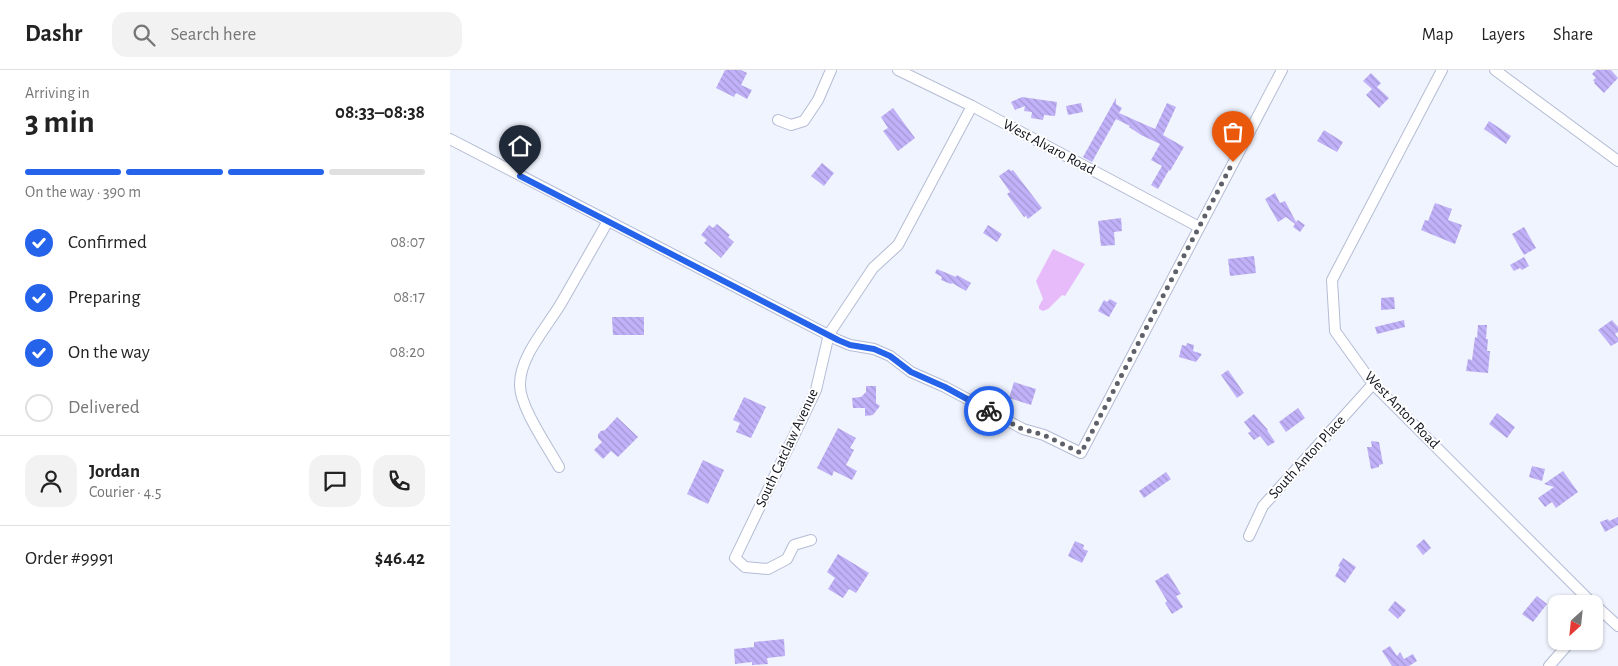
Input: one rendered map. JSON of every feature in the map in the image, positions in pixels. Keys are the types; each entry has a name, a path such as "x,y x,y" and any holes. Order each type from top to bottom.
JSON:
{"street":[{"path":"778,120 791,125 804,122 818,100 831,70"},
{"name":"West Alvaro Road","path":"898,70 972,106 1199,226"},
{"path":"450,140 838,340 850,345 874,349 890,356 911,372 945,387 1022,429 1044,435 1081,453 1282,70"},
{"name":"West Anton Road","path":"1442,70 1332,280 1335,331 1373,384 1582,595"},
{"path":"1494,70 1618,161"},
{"name":"South Catclaw Avenue","path":"811,540 794,545 787,559 768,569 745,566 735,558 816,390 829,334 873,268 898,245 972,106"},
{"path":"558,466 524,403 520,386 522,370 533,347 562,302 608,221"},
{"name":"South Anton Place","path":"1248,536 1263,506 1373,384"},
{"name":"West Anton Road","path":"1603,614 1618,626"},
{"path":"1549,666 1563,650"}],"shaded area":[{"path":"1053,249 1085,264 1065,296 1062,295 1048,309 1043,311 1039,309 1043,299 1036,281"}],"building":[{"path":"725,70 741,70 747,73 741,85 752,90 747,99 736,93 734,97 716,88"},
{"path":"1596,70 1611,70 1618,78 1604,93 1594,83 1593,80 1596,78 1592,74"},
{"path":"1371,73 1381,83 1377,87 1389,98 1379,108 1366,95 1372,89 1363,81"},
{"path":"1022,97 1057,102 1055,116 1044,115 1043,120 1031,118 1032,112 1024,111 1025,106 1015,110 1011,102"},
{"path":"1116,98 1116,104 1122,108 1119,113 1155,129 1167,103 1176,107 1163,135 1184,147 1158,189 1151,185 1162,166 1151,160 1160,144 1141,135 1130,126 1116,119 1092,162 1083,157"},
{"path":"1081,103 1083,112 1068,115 1066,106"},
{"path":"893,108 915,138 898,151 883,131 888,128 881,117"},
{"path":"1489,121 1511,136 1506,144 1484,129"},
{"path":"1324,130 1343,142 1337,152 1317,141"},
{"path":"822,163 834,173 824,186 811,176"},
{"path":"1009,169 1013,170 1042,208 1028,219 1026,216 1024,217 1007,194 1010,192 999,176"},
{"path":"1275,193 1280,203 1285,201 1296,222 1298,220 1305,225 1300,232 1293,227 1295,224 1286,217 1278,222 1265,199"},
{"path":"1435,203 1452,209 1448,220 1462,225 1455,244 1421,230 1425,220 1428,221"},
{"path":"1121,218 1122,231 1114,232 1115,245 1101,246 1098,221"},
{"path":"717,224 730,235 728,237 734,242 721,258 704,243 707,240 701,235 709,225 713,228"},
{"path":"988,225 1002,234 997,242 983,233"},
{"path":"1524,227 1536,248 1524,255 1512,234"},
{"path":"1254,256 1256,273 1230,276 1228,259"},
{"path":"1524,257 1529,266 1522,270 1520,268 1514,271 1510,265"},
{"path":"937,269 956,277 957,275 971,283 966,291 952,283 941,280 942,277 935,273"},
{"path":"1394,297 1395,309 1381,310 1381,298"},
{"path":"1110,299 1117,303 1109,317 1098,311 1104,300 1107,302"},
{"path":"612,317 644,317 644,335 613,335"},
{"path":"1404,320 1405,327 1377,334 1375,327"},
{"path":"1612,320 1618,327 1618,332 1615,334 1618,342 1611,346 1598,330"},
{"path":"1478,325 1487,325 1487,351 1490,351 1488,373 1466,371 1468,359 1472,360"},
{"path":"1187,343 1194,345 1193,351 1202,354 1196,362 1179,357 1182,345 1186,346"},
{"path":"1228,370 1244,393 1237,398 1221,375"},
{"path":"1014,382 1036,389 1031,405 1009,398"},
{"path":"866,386 876,386 876,403 880,406 873,415 865,416 865,408 853,408 852,398 861,397 866,392"},
{"path":"744,397 766,407 751,438 736,432 740,423 733,420"},
{"path":"1298,408 1305,418 1286,432 1279,422"},
{"path":"1497,413 1515,427 1507,438 1489,424"},
{"path":"1254,414 1268,430 1275,442 1268,446 1260,436 1254,440 1248,433 1251,431 1244,422"},
{"path":"617,417 638,437 618,457 611,451 603,459 594,450 602,442 598,438 598,434 605,430"},
{"path":"838,428 856,438 850,448 854,450 846,465 857,471 852,480 834,471 832,476 817,468"},
{"path":"1371,441 1379,442 1383,464 1371,469 1367,447 1372,447"},
{"path":"703,460 724,470 708,504 687,494"},
{"path":"1532,466 1545,469 1542,481 1529,477"},
{"path":"1563,471 1578,492 1556,508 1552,502 1545,507 1538,498 1554,487 1544,484"},
{"path":"1166,472 1171,479 1144,498 1139,491"},
{"path":"1618,517 1618,525 1605,532 1600,522"},
{"path":"1424,539 1431,548 1423,555 1416,546"},
{"path":"1075,541 1084,545 1083,549 1088,551 1082,563 1068,556"},
{"path":"838,554 869,573 856,593 849,589 843,598 828,589 835,578 827,572"},
{"path":"1343,558 1356,567 1345,583 1335,576"},
{"path":"1168,573 1181,594 1176,596 1183,607 1172,614 1165,603 1167,601 1155,581"},
{"path":"1537,596 1547,604 1533,622 1522,614"},
{"path":"1395,601 1406,610 1398,619 1388,610"},
{"path":"784,639 785,656 767,658 768,664 752,665 752,662 735,664 734,649 754,647 754,642"},
{"path":"1390,646 1397,656 1400,652 1404,659 1413,654 1417,661 1409,666 1392,666 1382,651"}],"way so far":[{"path":"989,411 1022,429 1044,435 1081,453 1233,162"}],"route":[{"path":"520,176 838,340 850,345 874,349 890,356 911,372 945,387 989,411"}]}
